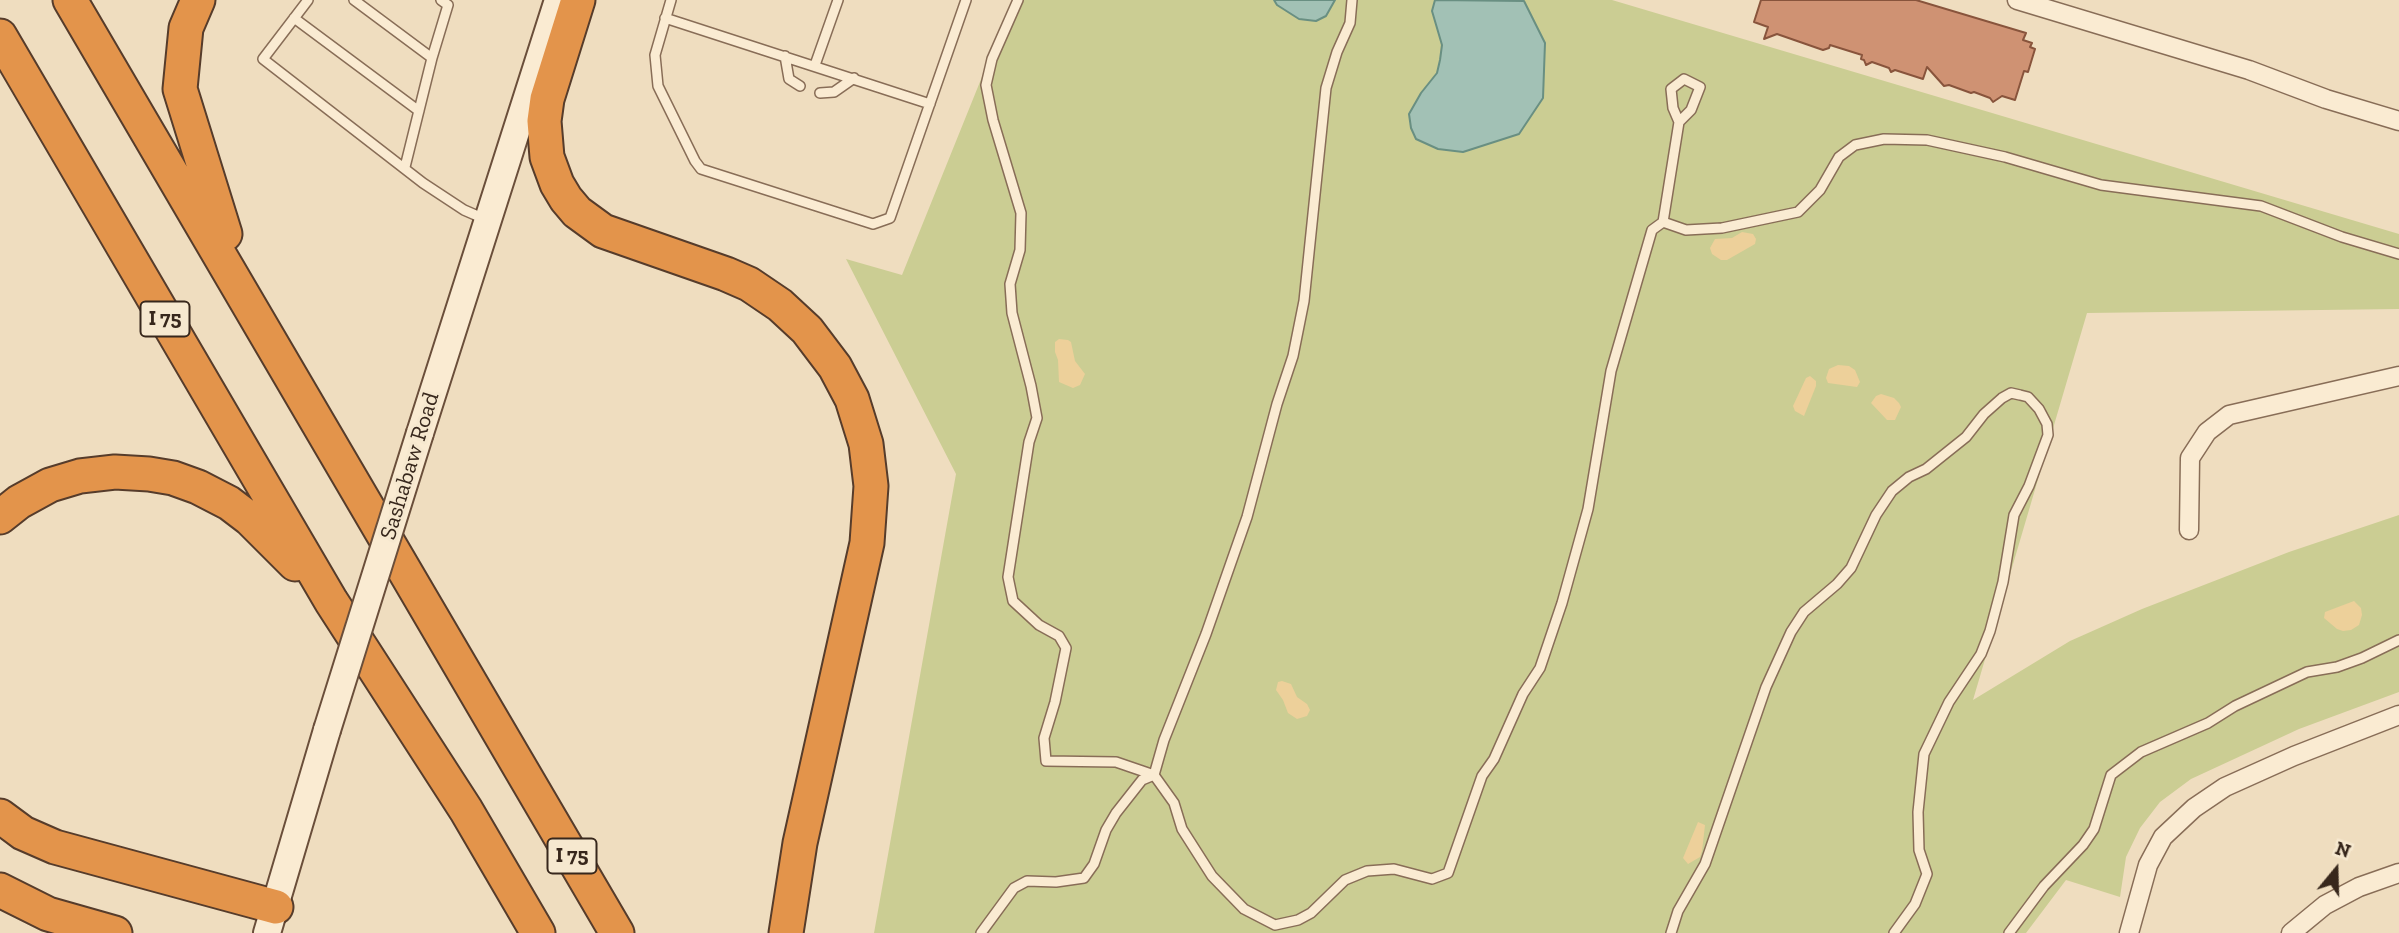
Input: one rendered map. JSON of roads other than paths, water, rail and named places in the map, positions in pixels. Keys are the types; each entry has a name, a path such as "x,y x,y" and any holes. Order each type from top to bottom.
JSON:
{"highway":[{"name":"I 75","path":"70,0 617,933"},
{"path":"198,0 186,28 180,89 214,205 232,253 247,282 261,324"},
{"path":"578,0 547,99 544,121 547,157 566,199 577,212 603,231 738,279 789,313 822,347 835,367 852,399 866,444 871,486 867,543 800,843 786,933"},
{"name":"I 75","path":"0,36 331,601 466,810 538,933"},
{"path":"0,517 19,502 50,485 80,476 115,472 173,478 229,503 250,519 331,601"},
{"path":"0,816 23,833 55,847 272,920"},
{"path":"0,890 48,914 115,933"}],"main road":[{"name":"Sashabaw Road","path":"272,920 327,730 558,0"}],"street":[{"path":"2017,0 2249,70 2326,99 2399,121"},
{"path":"2189,530 2190,458 2207,432 2229,415 2399,376"},
{"path":"2129,933 2148,865 2164,836 2194,808 2224,787 2399,715"},
{"path":"2291,933 2325,905 2359,887 2399,873"}],"lane":[{"path":"308,0 262,60 446,199 489,220"},
{"path":"354,0 432,58"},
{"path":"405,167 448,5 441,0"},
{"path":"671,0 655,55 659,86 701,169 873,224 890,218 966,0"},
{"path":"815,65 838,0"},
{"path":"1018,0 992,59 986,85 993,120 1021,213 1020,250 1010,284 1012,313 1037,418 1029,442 1008,577 1013,601 1039,625 1059,636 1066,648 1055,702 1044,738 1046,761 1116,762 1154,775 1174,803 1182,829 1212,876 1244,909 1275,925 1298,920 1311,913 1346,880 1367,871 1394,869 1432,879 1448,873 1482,776 1494,759 1523,694 1540,668 1562,603 1588,509 1611,371 1652,230 1663,222 1679,122"},
{"path":"1154,775 1164,740 1206,634 1247,517 1277,404 1293,356 1304,301 1326,88 1337,52 1350,23 1352,0"},
{"path":"294,18 419,111"},
{"path":"665,18 930,104"},
{"path":"785,56 789,79 800,86"},
{"path":"820,93 834,92 854,78"},
{"path":"1663,222 1686,230 1722,229 1798,212 1820,190 1839,157 1855,145 1884,139 1927,140 2005,157 2101,185 2261,206 2351,240 2399,254"},
{"path":"1671,933 1678,911 1705,864 1766,687 1791,632 1804,612 1837,584 1851,568 1876,515 1892,491 1966,438 1984,414 2002,398 2011,393 2020,395 2028,397 2039,409 2047,424 2048,435 2029,486 2014,515 2003,582 1990,631 1981,654 1949,702 1924,754 1918,812 1919,850 1927,874 1915,904 1894,933"},
{"path":"2009,933 2044,886 2083,845 2094,829 2111,775 2141,752 2208,723 2235,706 2307,672 2337,667 2399,640"},
{"path":"981,933 1014,888 1027,881 1056,882 1084,878 1094,864 1106,830 1116,813 1142,780 1154,775"}]}
